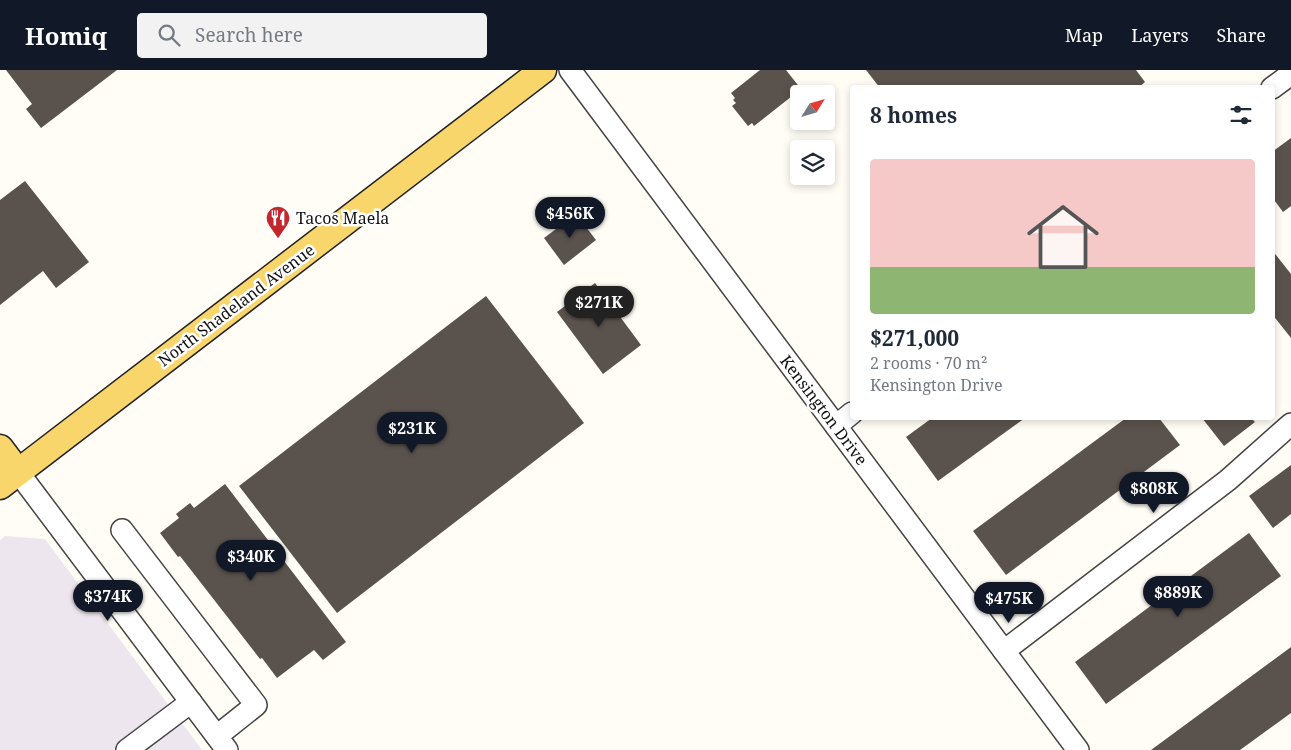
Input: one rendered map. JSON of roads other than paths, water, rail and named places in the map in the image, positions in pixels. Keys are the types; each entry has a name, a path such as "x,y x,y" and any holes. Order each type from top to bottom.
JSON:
{"main road":[{"name":"North Shadeland Avenue","path":"9,478 543,70"},
{"path":"0,448 9,478"}],"street":[{"name":"Kensington Drive","path":"570,70 1078,750"},
{"path":"1275,86 1291,74"},
{"path":"836,426 850,415"},
{"path":"1004,651 1228,480 1291,424"},
{"path":"9,478 192,702 222,743 256,705 122,530"},
{"path":"127,750 192,702"}],"place":[{"name":"Tacos Maela","path":"278,239"}]}
